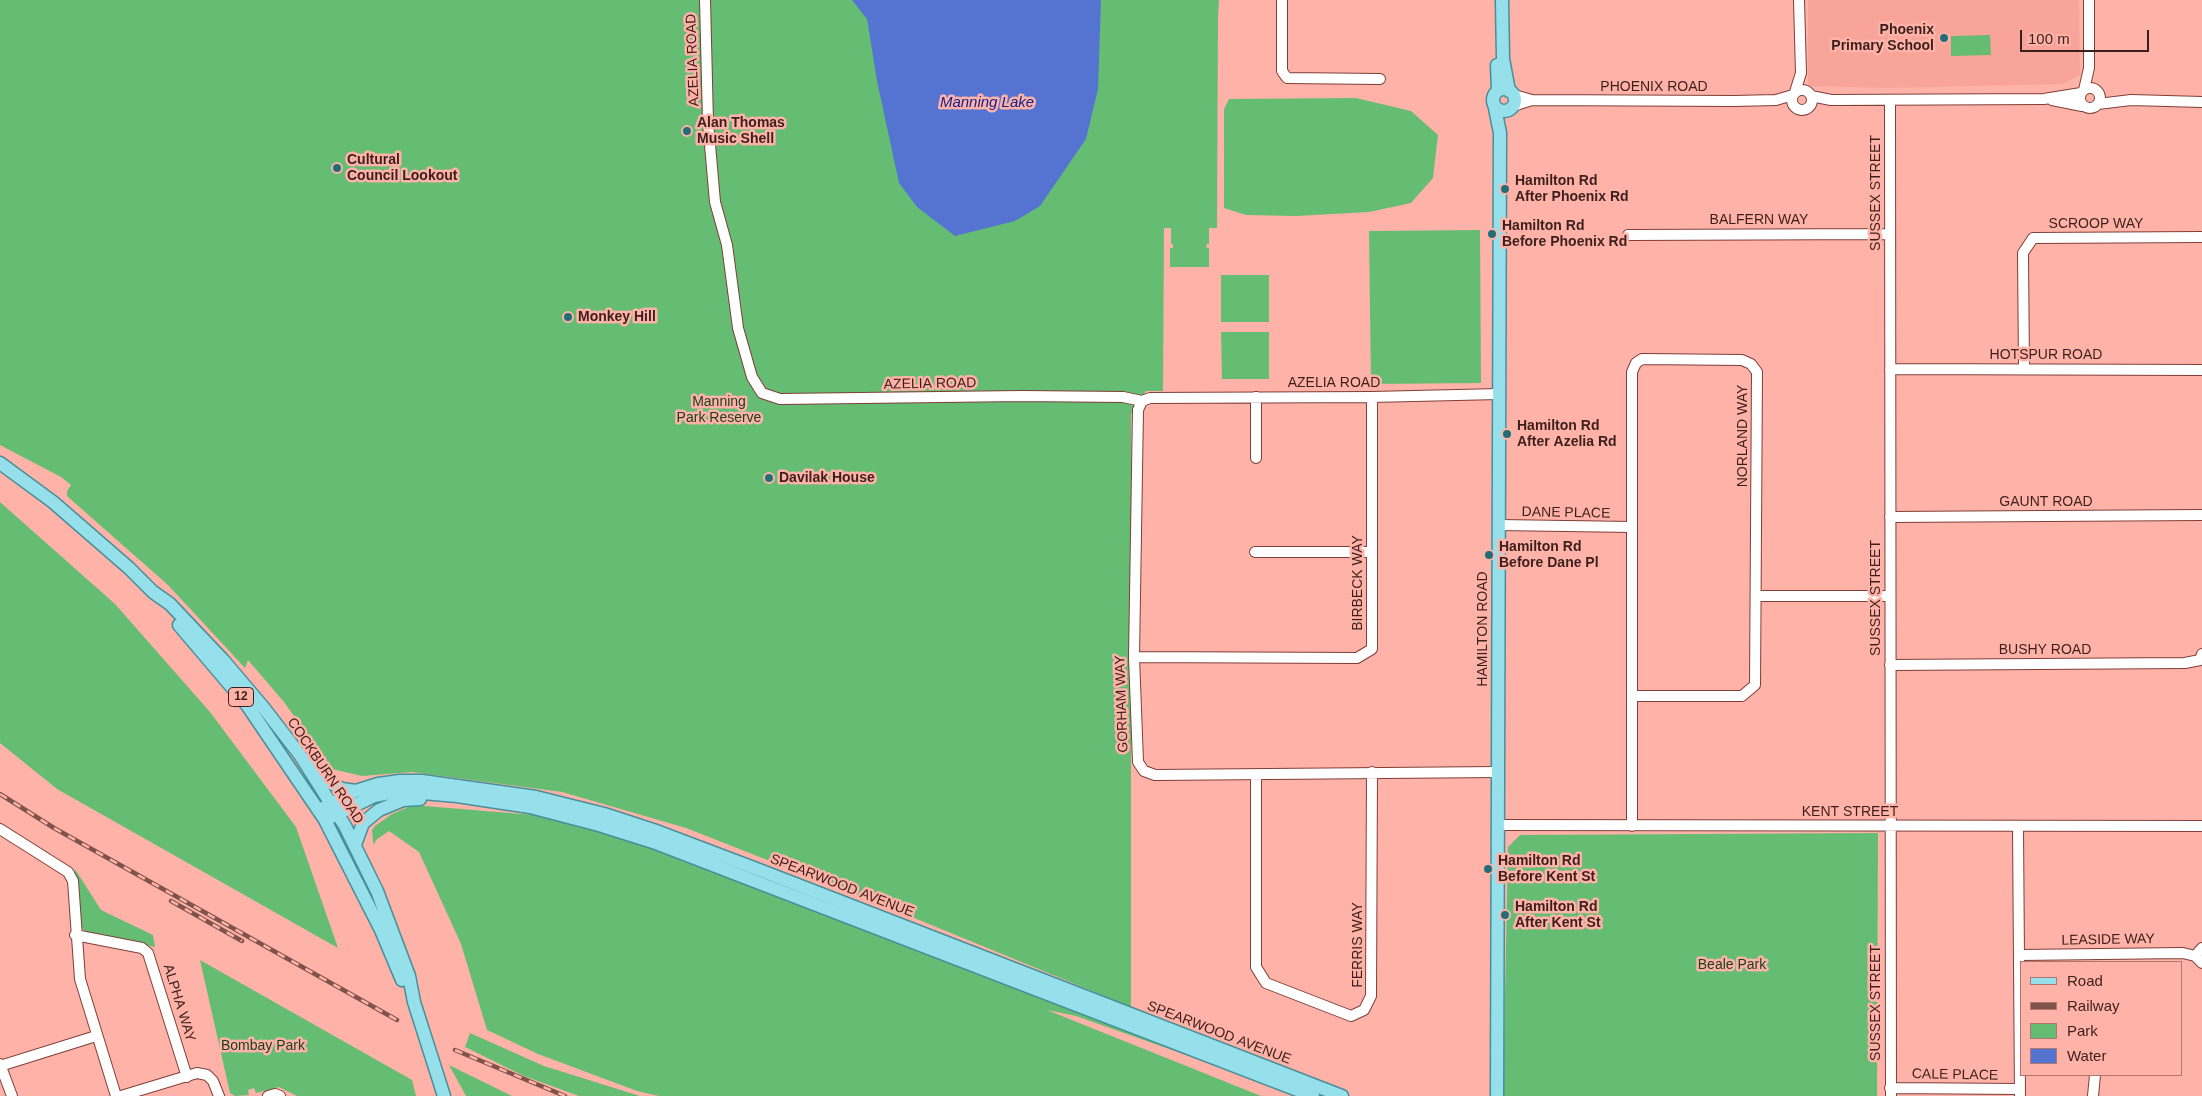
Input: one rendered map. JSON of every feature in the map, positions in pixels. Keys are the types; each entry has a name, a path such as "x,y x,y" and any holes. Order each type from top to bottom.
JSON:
{"main road":[{"path":"1497,0 1509,98 1505,111 1495,108 1492,98 1509,98"},
{"path":"1502,0 1503,59 1509,98"},
{"name":"HAMILTON ROAD","path":"1500,133 1509,98"},
{"name":"HAMILTON ROAD","path":"1495,108 1500,133 1497,1096"},
{"name":"COCKBURN ROAD","path":"0,463 53,502 153,592 170,604 206,641 263,707 300,755 335,808 355,846 391,926 409,976 414,1002 444,1096"},
{"name":"COCKBURN ROAD","path":"153,592 164,609 247,705 322,815 378,924 401,978 414,1002"},
{"path":"300,755 329,782 342,789 356,791"},
{"name":"SPEARWOOD AVENUE","path":"322,815 335,808 356,791 378,784 400,781 422,781 536,798 604,814 659,832 762,871 1342,1096"},
{"name":"SPEARWOOD AVENUE","path":"335,808 374,796 400,791 458,796 530,808 599,825 653,842 1313,1096"},
{"path":"355,846 363,823 379,810 403,800 458,796"}],"street":[{"name":"AZELIA ROAD","path":"705,0 708,122 715,202 727,246 738,328 752,377 762,393 780,399 1040,396 1123,397 1142,401 1150,398 1372,397 1499,394"},
{"path":"1282,0 1282,71 1287,78 1380,79"},
{"path":"1799,0 1801,74 1810,98"},
{"path":"2082,106 2079,98 2083,91 2089,68 2089,0"},
{"path":"2089,68 2098,96"},
{"path":"1801,74 1791,100 1794,108 1802,111 1810,98"},
{"path":"2044,99 2089,88 2098,96 2131,100 2202,102"},
{"path":"1794,93 1801,90 1810,98 1831,100 2044,99 2089,109 2098,96"},
{"name":"PHOENIX ROAD","path":"1509,98 1532,100 1776,100 1794,93"},
{"name":"PHOENIX ROAD","path":"1776,100 1794,108"},
{"name":"SUSSEX STREET","path":"1890,100 1890,1092"},
{"name":"BALFERN WAY","path":"1628,235 1889,234"},
{"name":"SCROOP WAY","path":"2024,368 2023,253 2033,238 2202,238"},
{"name":"NORLAND WAY","path":"1632,696 1742,696 1755,685 1756,372 1751,364 1742,360 1642,360 1636,363 1632,372 1632,528 1632,696 1632,826"},
{"name":"HOTSPUR ROAD","path":"1890,369 2202,370"},
{"path":"1256,397 1256,458"},
{"name":"BIRBECK WAY","path":"1134,657 1357,658 1372,649 1372,397"},
{"name":"GORHAM WAY","path":"1142,401 1138,410 1134,657 1138,762 1144,771 1155,775 1498,772"},
{"name":"GAUNT ROAD","path":"1890,517 2202,515"},
{"name":"DANE PLACE","path":"1499,526 1632,528"},
{"path":"1255,552 1372,552"},
{"path":"1756,596 1890,596"},
{"name":"BUSHY ROAD","path":"1890,665 2185,664 2201,657"},
{"name":"FERRIS WAY","path":"1256,775 1256,967 1266,983 1351,1016 1364,1010 1371,996 1372,772"},
{"name":"KENT STREET","path":"1498,825 2202,826"},
{"path":"2018,826 2020,1093"},
{"path":"0,829 71,876 73,881 75,935 80,979 116,1096"},
{"name":"ALPHA WAY","path":"75,935 142,948 148,953 187,1077"},
{"name":"LEASIDE WAY","path":"2020,955 2183,953 2199,960 2202,948"},
{"path":"12,1096 0,1065 96,1036"},
{"path":"121,1096 197,1074 207,1076 213,1081 219,1096"},
{"path":"2094,1096 2095,1076"},
{"name":"CALE PLACE","path":"1890,1092 2020,1093"},
{"path":"268,1096 275,1094 280,1096"}],"shaded area":[{"name":"Phoenix Primary School","path":"1808,0 2079,0 2080,75 2063,84 1889,88 1808,86"}],"green space":[{"name":"Manning Park Reserve","path":"0,0 1219,0 1217,228 1209,228 1209,244 1206,244 1207,248 1209,248 1209,267 1170,267 1170,248 1173,248 1173,244 1171,244 1171,228 1164,228 1163,391 1146,391 1131,414 1131,1007 907,915 686,828 562,792 412,772 362,776 332,769 284,702 248,660 245,668 168,585 67,496 67,491 71,485 61,477 0,445"},
{"path":"1990,35 1991,55 1951,56 1951,36"},
{"path":"1356,98 1411,111 1438,135 1433,178 1411,203 1369,212 1296,216 1246,215 1224,208 1224,109 1229,99"},
{"path":"1480,230 1481,383 1371,384 1369,231"},
{"path":"1221,275 1269,275 1269,322 1221,322"},
{"path":"1221,332 1269,332 1269,379 1222,379"},
{"path":"0,502 115,604 210,712 296,827 338,948 57,789 0,743"},
{"path":"413,805 546,816 642,843 1254,1079 1076,1016 1047,1010 1261,1096 659,1096 637,1091 538,1054 487,1030 461,944 419,852 389,831 376,840 374,845 373,842 372,830 375,826 392,814"},
{"name":"Beale Park","path":"1878,833 1877,1096 1503,1096 1508,847 1520,835"},
{"path":"75,869 101,910 153,935 155,947 88,933 82,928 78,922"},
{"name":"Bombay Park","path":"200,960 412,1080 416,1096 297,1096 279,1087 256,1093 254,1088 248,1090 249,1095 235,1096 230,1093"},
{"path":"470,1033 544,1066 640,1096 579,1096 524,1076 465,1047"},
{"path":"449,1065 512,1096 466,1096"}],"water":[{"name":"Manning Lake","path":"852,0 1101,0 1098,89 1086,139 1040,206 1015,221 955,236 917,207 899,183 877,81 867,19"}],"railway":[{"path":"0,794 54,828 397,1020"},
{"path":"171,901 242,941"},
{"path":"455,1050 565,1096"}],"place":[{"name":"Phoenix Primary School","path":"1944,38"},
{"name":"Alan Thomas Music Shell","path":"687,131"},
{"name":"Cultural Council Lookout","path":"337,168"},
{"name":"Hamilton Rd After Phoenix Rd","path":"1505,189"},
{"name":"Hamilton Rd Before Phoenix Rd","path":"1492,234"},
{"name":"Monkey Hill","path":"568,317"},
{"name":"Hamilton Rd After Azelia Rd","path":"1507,434"},
{"name":"Davilak House","path":"769,478"},
{"name":"Hamilton Rd Before Dane Pl","path":"1489,555"},
{"name":"Hamilton Rd Before Kent St","path":"1488,869"},
{"name":"Hamilton Rd After Kent St","path":"1505,915"}]}
